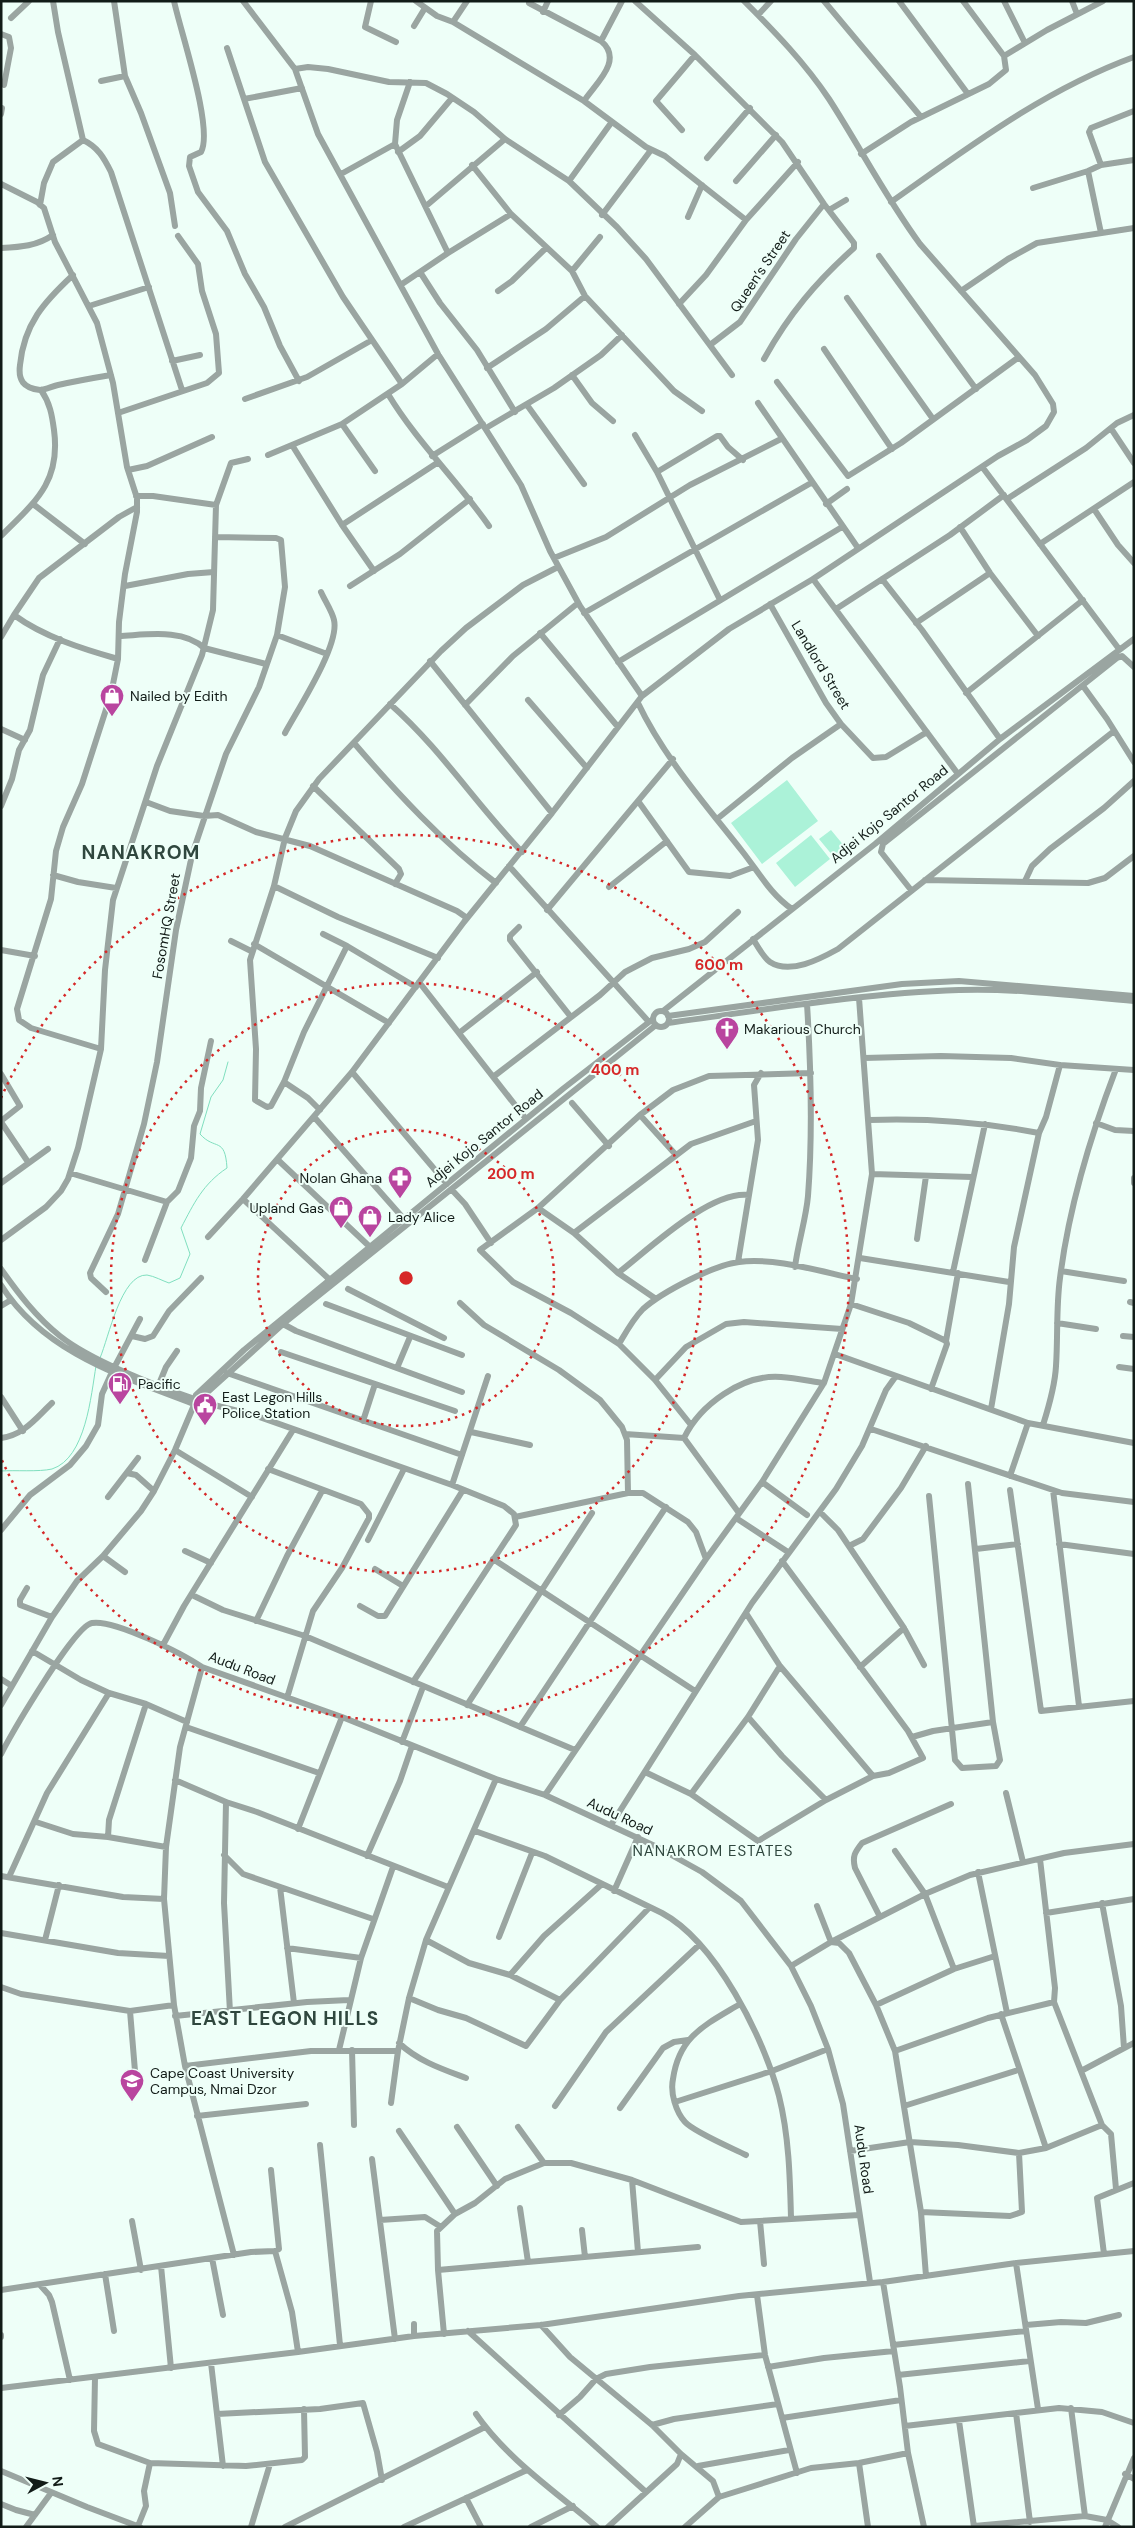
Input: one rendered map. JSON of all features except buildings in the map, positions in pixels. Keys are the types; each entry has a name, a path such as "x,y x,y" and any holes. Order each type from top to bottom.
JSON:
{"street":[{"path":"11,18 29,1"},
{"path":"53,1 58,32 83,140"},
{"path":"114,1 125,76 141,113 170,193 176,226"},
{"path":"174,1 196,86 204,140 201,152 190,157 189,166 192,176 201,198 227,232 245,274 264,306 280,346 299,380"},
{"path":"243,1 295,69 311,120 402,284 438,354 522,485 558,567 578,603 642,696"},
{"path":"371,1 365,27 378,35 396,42"},
{"path":"416,1 584,101 611,123 651,150 665,156 746,220"},
{"path":"453,22 467,1"},
{"path":"543,12 548,1"},
{"path":"601,41 622,1"},
{"path":"635,1 695,55 776,135 798,162 824,204 854,243 854,248 829,271 800,303 764,359"},
{"path":"208,1237 315,1118 352,1072 417,984 642,696 730,629 812,579 1038,432 1049,422 1054,412 1053,404 1046,390 952,278 920,244 891,202 828,98 805,66 744,1"},
{"path":"758,15 771,1"},
{"path":"824,1 921,117"},
{"path":"899,1 968,94"},
{"path":"861,154 921,117 1003,74 1006,70 1004,56 963,1"},
{"path":"1004,1 1025,43"},
{"path":"1072,1 1076,14"},
{"path":"1004,56 1076,14 1103,1"},
{"path":"529,3 601,41 609,49 610,64 584,101"},
{"path":"414,26 425,8"},
{"path":"1,34 9,37 11,48 4,85"},
{"path":"227,48 265,162 343,297 402,384"},
{"path":"682,130 656,101 695,55"},
{"path":"891,202 976,142 1040,101 1088,75 1134,57"},
{"path":"295,69 308,67 328,68 389,82 431,85 452,98 505,139 569,181 646,259 732,374"},
{"path":"101,81 125,76"},
{"path":"410,82 397,120 396,144 398,152 448,253"},
{"path":"244,99 302,88"},
{"path":"398,152 420,136 452,98"},
{"path":"707,158 750,108"},
{"path":"1101,165 1089,132 1091,128 1134,111"},
{"path":"569,181 611,123"},
{"path":"736,181 776,135"},
{"path":"426,206 472,165 505,139"},
{"path":"40,204 44,183 53,162 83,140"},
{"path":"83,140 91,144 104,156 111,172 182,390"},
{"path":"341,174 396,144"},
{"path":"602,215 651,150"},
{"path":"1033,188 1088,172 1101,165 1134,160"},
{"path":"679,304 706,275 746,220 798,162"},
{"path":"472,165 511,214 572,271 585,296 674,391 702,411"},
{"path":"1088,172 1101,233"},
{"path":"1,184 40,204 44,208 63,258 97,323 111,374 128,470 136,496 137,507 118,636 118,659 98,738 63,827 50,899 35,956 18,1004 19,1020 30,1028 101,1049"},
{"path":"688,217 702,185"},
{"path":"829,210 846,200"},
{"name":"Queen’s Street","path":"710,344 740,322 796,239 824,204"},
{"path":"402,284 511,214"},
{"path":"961,291 1029,247 1053,239 1134,228"},
{"path":"1,248 31,245 42,242 53,235"},
{"path":"118,413 207,383 220,373 216,334 202,291 198,264 178,236"},
{"path":"572,271 600,237"},
{"path":"498,291 512,281 546,248"},
{"path":"879,256 976,389"},
{"path":"420,272 488,368 515,412"},
{"path":"73,275 47,301 24,339 20,380 23,384 41,390 111,374"},
{"path":"88,306 149,287"},
{"path":"488,368 546,328 585,296"},
{"path":"847,298 934,419"},
{"path":"432,456 484,426 527,405 601,355 622,335"},
{"path":"244,399 299,380 326,368 372,340"},
{"path":"824,349 892,449"},
{"path":"268,455 342,424 402,384 438,354"},
{"path":"172,361 200,355"},
{"path":"777,382 848,476 892,449 1019,357"},
{"path":"572,375 592,403 613,421"},
{"path":"1,536 33,504 50,480 56,454 50,404 41,390"},
{"path":"388,394 437,463 470,499 489,526"},
{"path":"758,404 858,548"},
{"path":"527,405 584,484"},
{"path":"836,609 1005,497 1112,430 1117,423 1134,415"},
{"path":"342,424 375,471"},
{"path":"1112,430 1134,463"},
{"path":"635,435 657,472 720,600"},
{"path":"657,472 716,436 720,436 728,447 743,460"},
{"path":"128,470 147,466 212,437"},
{"path":"554,558 606,537 707,476 743,460 781,439"},
{"path":"292,445 342,525 374,571"},
{"path":"1,1240 46,1207 66,1185 70,1173 88,1111 101,1049 104,970 110,912 116,888 157,766 204,648 213,610 216,506 231,463 248,459"},
{"path":"342,525 437,463"},
{"path":"983,468 1119,649"},
{"path":"1040,544 1134,482"},
{"path":"584,613 812,483"},
{"path":"826,504 847,489"},
{"path":"136,496 153,496 216,506"},
{"path":"350,586 400,554 470,499"},
{"path":"33,504 86,544"},
{"path":"1,637 36,581 119,517 137,507"},
{"path":"1094,509 1118,544 1134,562"},
{"path":"618,662 797,556 842,527"},
{"path":"960,528 990,573 1038,636"},
{"name":"FosomHQ Street","path":"106,1292 91,1278 90,1273 118,1214 144,1124 157,1062 173,950 187,876 204,816 226,754 259,687 277,635 285,587 281,540 276,538 214,537"},
{"path":"348,946 304,1032 284,1082 269,1107 255,1100 256,1049 250,968 252,948 274,886 285,838 296,811 313,786 430,661 466,628 522,585 558,567"},
{"path":"124,586 188,574 214,572"},
{"path":"916,623 990,573"},
{"path":"812,579 958,774"},
{"path":"882,579 1000,739"},
{"path":"286,733 320,671 334,637 335,621 321,592"},
{"path":"966,692 1083,600"},
{"path":"465,705 540,633 578,603"},
{"name":"Landlord Street","path":"770,604 826,703 873,758 886,757 927,732"},
{"path":"14,616 25,624 60,639 118,659"},
{"path":"540,633 618,727"},
{"path":"277,635 327,654"},
{"path":"118,636 181,636 198,642 204,648 266,664"},
{"path":"1,806 38,703 43,675 60,639"},
{"name":"Adjei Kojo Santor Road","path":"196,1400 283,1324 452,1190 653,1022 656,1012 666,1017 754,939 875,844 1000,739 1134,639"},
{"path":"911,890 881,852 883,844 1122,656 1134,667"},
{"path":"430,661 552,813"},
{"path":"1083,686 1107,719 1134,762"},
{"path":"528,700 587,768"},
{"path":"638,703 648,725 716,819 771,890 792,909"},
{"path":"390,704 410,722 452,768 522,852"},
{"path":"716,819 792,758 842,724"},
{"path":"1,729 24,740"},
{"path":"754,939 771,962 781,966 801,965 822,958 838,949 1114,731"},
{"path":"354,743 416,812 476,868 496,883"},
{"path":"547,910 672,759"},
{"path":"1025,881 1032,866 1050,849 1104,808 1134,781"},
{"path":"313,786 399,869 401,874 395,884"},
{"path":"638,801 689,872 730,876 754,867"},
{"path":"146,802 170,811 204,816 218,815 256,832 310,846 457,911 468,918"},
{"path":"609,888 667,841"},
{"path":"925,880 1096,882 1105,878 1134,856"},
{"path":"509,866 547,910 653,1022 662,1027 666,1017"},
{"path":"53,875 78,882 116,888"},
{"path":"274,886 338,917 438,958"},
{"path":"493,1077 638,964 705,942 738,912"},
{"path":"519,926 510,936 510,940 571,1017"},
{"path":"323,934 417,984 459,1033 526,1119"},
{"path":"231,941 252,948 329,986 389,1023"},
{"path":"1,950 35,956"},
{"path":"459,1033 537,972"},
{"path":"666,1017 902,984 947,981 980,981 1134,996"},
{"path":"666,1017 859,998 984,989 1134,1001"},
{"path":"545,1795 639,1654 762,1482 824,1383 851,1304 857,1279 872,1174 859,998"},
{"path":"795,1267 808,1199 811,1073 807,1004"},
{"name":"Adjei Kojo Santor Road","path":"1,1705 52,1617 77,1581 103,1556 141,1511 175,1450 196,1400 244,1350 526,1119 653,1022"},
{"path":"145,1260 167,1202 178,1191 191,1158 194,1126 200,1111 201,1088 211,1041"},
{"path":"864,1058 941,1056 1011,1058 1060,1065 1134,1070"},
{"path":"991,1409 1004,1341 1014,1248 1039,1133 1046,1117 1060,1065"},
{"path":"1043,1425 1054,1383 1056,1323 1061,1271 1078,1183 1096,1123 1116,1069"},
{"path":"352,1072 447,1184"},
{"path":"738,1262 758,1140 754,1085 762,1073"},
{"path":"690,1425 655,1380 619,1344 570,1313 513,1282 480,1250 538,1208 609,1146 640,1115 673,1090 691,1081 709,1076 811,1073"},
{"path":"1,1074 20,1106 1,1122 28,1162"},
{"path":"284,1082 308,1098 320,1110"},
{"path":"572,1103 609,1146"},
{"path":"640,1115 676,1155"},
{"path":"315,1118 404,1219"},
{"path":"869,1120 908,1119 985,1124 1039,1133"},
{"path":"574,1233 676,1155 702,1138 756,1121"},
{"path":"1096,1123 1115,1130 1134,1130"},
{"path":"931,1389 947,1344 955,1273 972,1177 985,1124"},
{"path":"1,1182 48,1149"},
{"path":"278,1160 370,1247"},
{"path":"70,1173 167,1202"},
{"path":"872,1174 972,1177"},
{"path":"917,1239 926,1176"},
{"path":"1134,1178 1134,1183"},
{"path":"452,1190 465,1204 491,1243"},
{"path":"618,1273 678,1225 707,1207 724,1197 736,1194 749,1195"},
{"path":"243,1199 330,1280"},
{"path":"538,1208 574,1233 618,1273 656,1299"},
{"path":"860,1258 1009,1282"},
{"path":"619,1344 638,1315 656,1299 701,1275 738,1262 795,1267 857,1279"},
{"path":"1,1269 19,1294 46,1324 90,1358"},
{"path":"1061,1271 1124,1281"},
{"path":"132,1336 145,1339 153,1336 169,1311 201,1278"},
{"path":"1,1285 24,1316 47,1336 114,1369 196,1400 254,1415 504,1506 515,1517 516,1525 413,1682"},
{"path":"348,1289 444,1338"},
{"path":"1,1306 11,1300"},
{"path":"460,1303 499,1335 586,1388 600,1400 628,1440 628,1493"},
{"path":"326,1304 462,1355"},
{"path":"851,1304 909,1323 946,1341"},
{"path":"1,1530 30,1495 70,1465 86,1446 98,1425 100,1400 140,1319"},
{"path":"655,1380 686,1347 726,1324 744,1322 842,1328"},
{"path":"1056,1323 1096,1330"},
{"path":"283,1324 296,1331 462,1392"},
{"path":"1123,1336 1134,1337"},
{"path":"397,1368 410,1337"},
{"path":"160,1384 166,1368 178,1351"},
{"path":"282,1352 455,1411"},
{"path":"835,1354 1028,1423 1134,1443"},
{"path":"1119,1367 1134,1368"},
{"path":"114,1369 160,1384 196,1400"},
{"path":"226,1373 462,1455"},
{"path":"452,1486 488,1376"},
{"path":"684,1438 690,1425 707,1407 750,1381 780,1376 824,1383"},
{"path":"611,1825 746,1613 788,1552 820,1512 871,1428 886,1390 896,1376"},
{"path":"362,1421 375,1384"},
{"path":"1,1397 24,1431"},
{"path":"1,1438 24,1431 52,1403"},
{"path":"1010,1476 1028,1423"},
{"path":"871,1428 1053,1490 1134,1502"},
{"path":"163,1645 268,1469 294,1430"},
{"path":"471,1432 530,1445"},
{"path":"625,1434 684,1438"},
{"path":"684,1438 737,1515 788,1552"},
{"path":"848,1546 863,1539 901,1488 926,1446"},
{"path":"175,1450 252,1497"},
{"path":"108,1497 138,1458"},
{"path":"268,1469 322,1491 361,1504 369,1514 369,1518 342,1568 313,1611 287,1698"},
{"path":"368,1540 404,1469"},
{"path":"127,1473 136,1476 154,1490"},
{"path":"762,1482 807,1515"},
{"path":"929,1496 955,1760 958,1766 962,1768 996,1766 1000,1760 993,1722 968,1484"},
{"path":"360,1606 382,1617 385,1616 463,1490"},
{"path":"1010,1490 1041,1711 1134,1700"},
{"path":"1053,1490 1079,1706"},
{"path":"256,1621 286,1556 322,1491"},
{"path":"515,1517 628,1493 643,1493 688,1522 696,1532 706,1559"},
{"path":"520,1727 666,1507"},
{"path":"820,1512 848,1546 904,1628 924,1665"},
{"path":"467,1705 592,1513"},
{"path":"976,1549 1018,1544"},
{"path":"1059,1544 1134,1554"},
{"path":"185,1551 211,1563"},
{"path":"103,1556 125,1572"},
{"path":"493,1559 695,1691"},
{"path":"645,1772 691,1794 758,1841 826,1800 874,1776 921,1760 923,1755 912,1737 782,1561"},
{"path":"375,1569 403,1586"},
{"path":"27,1588 20,1605 52,1617"},
{"path":"192,1595 223,1610 305,1636 575,1750"},
{"path":"746,1613 780,1666 874,1776"},
{"name":"Audu Road","path":"54,1665 86,1626 97,1623 163,1645 183,1654 202,1667 342,1717 496,1779 545,1795 638,1837 702,1872 742,1901 791,1966 811,2006 828,2049 843,2104 870,2282"},
{"path":"860,1667 904,1628"},
{"path":"32,1651 54,1665 109,1693 146,1704 187,1724 319,1773"},
{"path":"1,1754 54,1665"},
{"path":"691,1794 748,1717 780,1666"},
{"path":"202,1667 180,1747 166,1847 164,1900 175,2016 197,2116 234,2255"},
{"path":"1,1680 12,1686"},
{"path":"402,1742 423,1687"},
{"path":"10,1877 36,1822 47,1793 109,1693"},
{"path":"108,1836 108,1820 146,1704"},
{"path":"298,1829 342,1717"},
{"path":"748,1717 788,1763 826,1800"},
{"path":"912,1737 993,1722"},
{"path":"367,1856 400,1781 412,1746"},
{"path":"391,2103 399,2043 409,1998 426,1940 496,1779"},
{"path":"175,1780 226,1802 448,1887"},
{"path":"1006,1793 1023,1862"},
{"path":"226,1802 224,1903 230,2012"},
{"path":"880,1917 855,1868 853,1859 856,1850 866,1840 951,1804"},
{"path":"36,1822 73,1834 108,1836 166,1847"},
{"path":"475,1831 545,1856 676,1921 699,1944 726,1980 740,2004 772,2071 785,2127 791,2218"},
{"path":"614,1891 638,1837"},
{"path":"791,1966 831,1942 925,1894 978,1872 1079,1850 1134,1844"},
{"path":"895,1851 925,1894 954,1969"},
{"path":"499,1936 532,1852"},
{"path":"224,1855 243,1874 373,1919"},
{"path":"1040,1859 1055,1988 1054,2002 1102,2124 1111,2134 1116,2189"},
{"path":"339,2050 349,2000 361,1958 373,1919 393,1867"},
{"path":"978,1872 1004,2013 1018,2070 1046,2148"},
{"path":"1,1876 123,1897 164,1900"},
{"path":"510,1975 544,1936 602,1884"},
{"path":"45,1940 59,1885"},
{"path":"280,1887 294,2003"},
{"path":"1046,1913 1134,1899"},
{"path":"1102,1903 1121,2006 1124,2048"},
{"path":"817,1906 831,1942"},
{"path":"409,1998 466,2018 526,2046 560,2000 649,1908"},
{"path":"1,1933 118,1953 169,1956"},
{"path":"426,1940 469,1963 510,1975 560,2000"},
{"path":"831,1942 843,1945 849,1952 876,2005 895,2051 921,2212 926,2276"},
{"path":"555,2106 606,2032 699,1944"},
{"path":"287,1948 361,1958"},
{"path":"876,2005 954,1969 995,1956"},
{"path":"1,1987 21,1994 130,2011 174,2005"},
{"path":"175,2016 230,2012 294,2003 349,2000"},
{"path":"895,2051 1004,2013 1054,2002"},
{"path":"740,2004 711,2022 688,2040 676,2060 672,2086 674,2102 686,2123 746,2155"},
{"path":"130,2011 136,2083"},
{"path":"620,2108 663,2048 674,2042 688,2040"},
{"path":"399,2043 409,2053 441,2069 466,2078"},
{"path":"1081,2071 1134,2043"},
{"path":"674,2102 772,2071 828,2049"},
{"path":"352,2050 354,2125"},
{"path":"185,2066 311,2051 398,2051"},
{"path":"904,2106 1018,2070"},
{"path":"197,2116 306,2104"},
{"path":"850,2151 910,2142 958,2145 1019,2153 1046,2148 1102,2124"},
{"path":"457,2127 497,2186"},
{"path":"518,2127 544,2163"},
{"path":"399,2132 455,2214"},
{"path":"320,2145 340,2345"},
{"path":"921,2212 1010,2216 1022,2212 1019,2153"},
{"path":"372,2159 395,2339"},
{"path":"444,2334 436,2235 441,2226 455,2214 509,2177 544,2163 571,2163 632,2180 741,2222 859,2215"},
{"path":"271,2170 278,2249 275,2251 292,2312 298,2352"},
{"path":"632,2180 638,2252"},
{"path":"1104,2254 1097,2198 1134,2183"},
{"path":"520,2208 528,2262"},
{"path":"380,2220 425,2217 441,2226"},
{"path":"132,2221 141,2270"},
{"path":"760,2221 764,2264"},
{"path":"582,2230 585,2256"},
{"path":"438,2270 698,2247"},
{"path":"1,2290 212,2258 275,2251"},
{"path":"1,2388 414,2336 541,2326 583,2318 757,2295 883,2282 1016,2263 1134,2251"},
{"path":"212,2258 223,2315"},
{"path":"1016,2263 1038,2409"},
{"path":"161,2266 171,2368"},
{"path":"105,2274 114,2331"},
{"path":"883,2282 908,2453 924,2527"},
{"path":"40,2285 50,2295 70,2380"},
{"path":"757,2295 765,2355 797,2473"},
{"path":"768,2367 1061,2322 1086,2323 1119,2315"},
{"path":"414,2324 414,2336"},
{"path":"541,2326 570,2357 652,2425 680,2454 698,2466 713,2481 719,2497"},
{"path":"468,2331 646,2492"},
{"path":"559,2415 580,2397 596,2379 617,2371 765,2355"},
{"path":"898,2375 1030,2361"},
{"path":"211,2363 223,2466"},
{"path":"95,2377 94,2431 98,2444 150,2463 223,2466 270,2464 304,2459 304,2409"},
{"path":"782,2418 901,2400"},
{"path":"217,2414 304,2409 363,2403 377,2452 382,2480"},
{"path":"652,2425 674,2419 778,2404"},
{"path":"1071,2408 1085,2516"},
{"path":"905,2426 960,2421 1038,2409 1071,2408 1102,2412 1134,2423"},
{"path":"1016,2413 1030,2522"},
{"path":"476,2414 485,2427 527,2470 597,2527"},
{"path":"960,2421 974,2527 1085,2516 1118,2527"},
{"path":"285,2527 485,2427"},
{"path":"698,2466 790,2450"},
{"path":"686,2527 719,2497 811,2468 860,2463 908,2453"},
{"path":"608,2527 676,2464 680,2454"},
{"path":"1106,2524 1134,2458"},
{"path":"1,2471 51,2493 139,2526 146,2506 144,2491 150,2463"},
{"path":"860,2463 868,2527"},
{"path":"251,2527 270,2464"},
{"path":"404,2527 419,2524 466,2498 527,2470"},
{"path":"1126,2474 1134,2479"},
{"path":"26,2527 51,2493"},
{"path":"466,2498 481,2527"},
{"path":"1,2504 16,2510 35,2514"},
{"path":"532,2527 573,2506"}],"green space":[{"path":"787,780 818,821 762,864 731,823"},
{"path":"831,830 845,847 833,856 819,839"},
{"path":"811,835 830,859 795,887 776,863"}],"waterway":[{"path":"100,1358 117,1308 130,1285 138,1277 147,1275 169,1283 180,1278 190,1254 181,1228 205,1187 227,1168 222,1148 205,1139 200,1134 211,1097 223,1080 228,1062"},
{"path":"1,1471 52,1469 63,1463 73,1452 85,1424 96,1366"}],"place":[{"name":"Nailed by Edith","path":"112,717"},
{"name":"Makarious Church","path":"727,1050"},
{"name":"Nolan Ghana","path":"400,1199"},
{"name":"Upland Gas","path":"341,1229"},
{"name":"Lady Alice","path":"370,1238"},
{"name":"Pacific","path":"120,1405"},
{"name":"East Legon Hills Police Station","path":"205,1426"},
{"name":"Cape Coast University Campus, Nmai Dzor","path":"132,2102"}],"district":[{"name":"NANAKROM","path":"141,852"},
{"name":"NANAKROM ESTATES","path":"713,1851"},
{"name":"EAST LEGON HILLS","path":"285,2018"}]}
